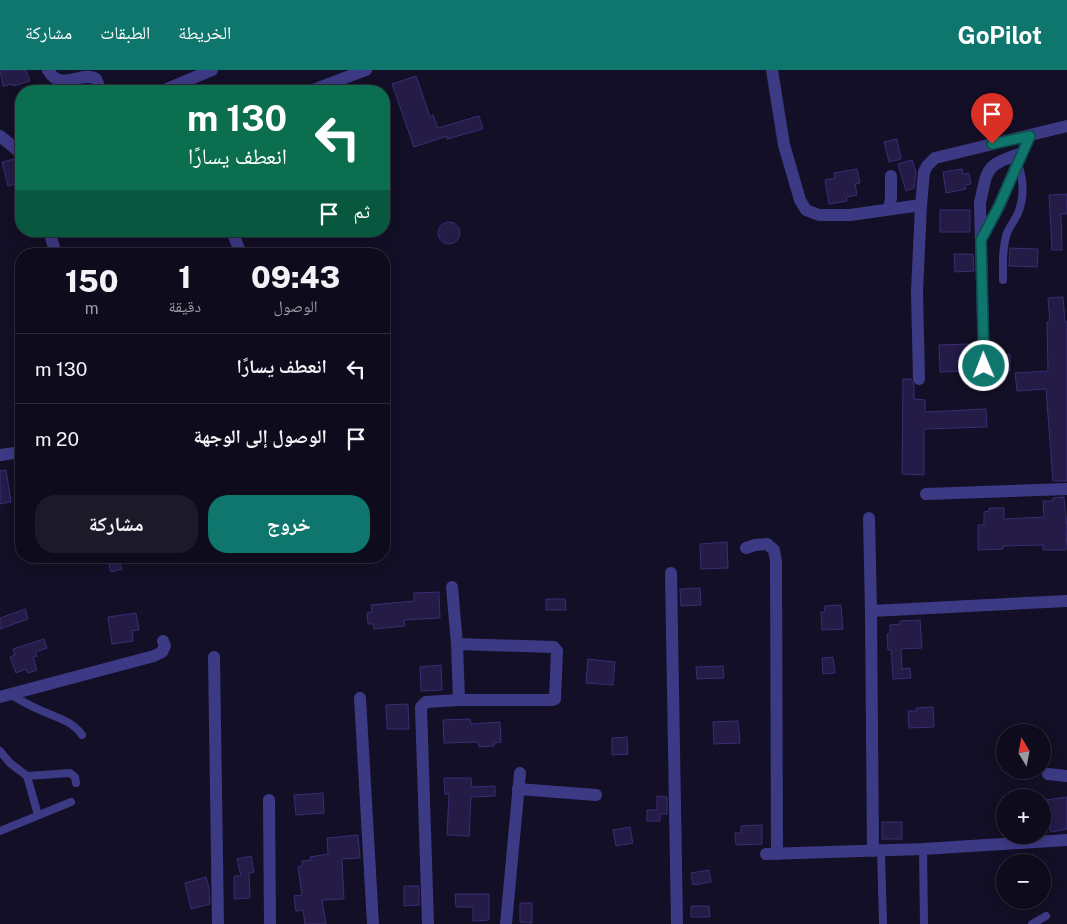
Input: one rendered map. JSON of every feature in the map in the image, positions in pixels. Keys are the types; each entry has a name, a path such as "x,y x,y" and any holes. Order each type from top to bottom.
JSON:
{"street":[{"path":"48,70 58,80 86,74 96,79 98,85"},
{"path":"176,85 212,70"},
{"path":"326,85 366,70"},
{"path":"772,70 784,145 800,200 806,210 819,215 834,215 921,205"},
{"path":"919,379 918,292 921,205 924,172 927,166 935,158 1067,126"},
{"path":"0,136 15,146"},
{"path":"981,240 999,206 1030,136"},
{"path":"984,366 980,203 990,168 994,164 1020,158"},
{"path":"889,209 891,176"},
{"path":"0,455 15,453"},
{"path":"926,494 1067,490"},
{"path":"869,518 877,851"},
{"path":"746,548 755,544 767,544 774,550 776,561 772,854 922,849 1067,840"},
{"path":"671,573 677,924"},
{"path":"452,587 459,700"},
{"path":"871,611 1067,601"},
{"path":"5,696 154,656 162,652 165,646 164,641"},
{"path":"428,924 420,707 426,702 459,700 555,699 557,651 554,646 457,644"},
{"path":"214,657 218,924"},
{"path":"360,698 374,924"},
{"path":"506,924 520,773"},
{"path":"1051,774 1067,776"},
{"path":"518,789 596,795"},
{"path":"269,800 270,924"}],"lane":[{"path":"1003,280 1007,233 1018,212 1023,191 1020,158"},
{"path":"5,696 70,724 78,729 82,735"},
{"path":"0,751 10,763 27,776 38,815"},
{"path":"27,776 70,773 75,777 76,783"},
{"path":"0,831 71,802"},
{"path":"922,849 924,924"},
{"path":"877,851 883,924"},
{"path":"1032,924 1046,916"}],"building":[{"path":"0,70 26,70 30,81 13,86 13,84 3,86"},
{"path":"416,76 430,117 433,115 438,128 479,116 483,129 447,139 447,136 414,147 392,84"},
{"path":"897,139 901,159 889,162 884,142"},
{"path":"14,159 15,184 8,186 2,162"},
{"path":"912,160 916,172 914,188 906,191 898,164"},
{"path":"857,169 860,183 855,184 857,195 846,197 847,201 829,204 825,180 835,178 834,173"},
{"path":"962,169 963,174 969,173 971,184 965,185 966,189 946,193 943,172"},
{"path":"1067,194 1067,214 1061,214 1062,250 1052,250 1049,195"},
{"path":"940,210 970,210 970,232 940,232"},
{"path":"449,222 457,225 460,233 457,241 449,244 441,241 438,233 441,225"},
{"path":"1010,248 1038,249 1037,267 1009,266"},
{"path":"954,254 973,254 974,271 955,272"},
{"path":"1063,297 1065,322 1067,322 1067,481 1053,481 1046,389 1017,391 1015,373 1048,371 1047,322 1050,322 1048,298"},
{"path":"969,344 969,371 940,372 939,345"},
{"path":"1010,354 1010,371 995,371 995,355"},
{"path":"903,379 911,379 914,385 914,399 925,400 925,412 986,409 987,427 924,429 924,475 902,474"},
{"path":"6,470 11,502 0,504 0,471"},
{"path":"1064,497 1067,528 1066,550 1043,550 1043,545 1003,546 1003,549 978,550 978,525 984,525 984,512 989,511 989,508 1004,508 1004,519 1044,517 1043,501 1053,501 1053,498"},
{"path":"727,542 728,568 701,569 700,544"},
{"path":"109,563 120,563 122,569 111,572"},
{"path":"700,588 701,605 681,606 680,589"},
{"path":"439,592 440,618 404,620 405,626 374,629 373,624 368,624 367,613 372,612 371,605 414,601 414,593"},
{"path":"546,599 565,599 566,610 546,610"},
{"path":"841,605 843,629 822,630 821,612 825,612 824,606"},
{"path":"25,609 28,619 0,629 0,618"},
{"path":"136,613 139,630 132,631 133,641 112,644 108,617"},
{"path":"920,620 922,648 901,649 902,669 910,668 911,678 893,679 891,650 888,650 887,634 890,633 890,625 900,624 900,621"},
{"path":"44,639 47,648 35,652 37,656 33,657 37,670 28,673 26,669 16,673 10,657 15,655 13,649"},
{"path":"833,657 835,673 823,674 822,658"},
{"path":"588,659 615,662 613,685 586,683"},
{"path":"441,665 442,690 421,691 420,667"},
{"path":"723,666 724,678 697,679 696,667"},
{"path":"408,704 409,729 387,729 386,705"},
{"path":"933,707 934,727 909,728 908,711 917,711 916,708"},
{"path":"470,719 471,724 500,722 501,742 494,743 494,746 479,747 478,742 444,743 443,720"},
{"path":"738,721 740,743 714,744 713,722"},
{"path":"627,737 628,754 612,755 612,738"},
{"path":"444,778 471,778 472,787 495,786 495,796 471,797 469,836 447,835 449,794 445,794"},
{"path":"323,793 324,813 296,815 294,795"},
{"path":"657,796 667,797 667,814 660,814 660,821 647,821 647,810 657,810"},
{"path":"1067,797 1067,829 1051,832 1051,799"},
{"path":"882,822 902,822 902,839 882,839"},
{"path":"762,825 762,844 736,845 735,833 741,833 741,826"},
{"path":"630,827 633,843 616,846 613,830"},
{"path":"358,835 360,858 342,859 344,899 322,900 326,924 305,924 303,910 296,911 294,896 302,895 298,867 302,866 302,861 311,860 310,857 328,854 327,838"},
{"path":"251,856 254,872 249,873 250,898 234,899 234,876 241,876 237,859"},
{"path":"709,870 711,882 693,885 691,873"},
{"path":"206,877 210,904 191,909 185,883"},
{"path":"404,886 419,886 419,905 404,906"},
{"path":"455,894 489,894 489,920 473,921 473,907 456,907"},
{"path":"520,903 532,903 532,923 520,922"},
{"path":"691,906 709,906 710,917 691,917"}],"route":[{"path":"984,366 981,240 999,206 1030,136 992,144"}]}
